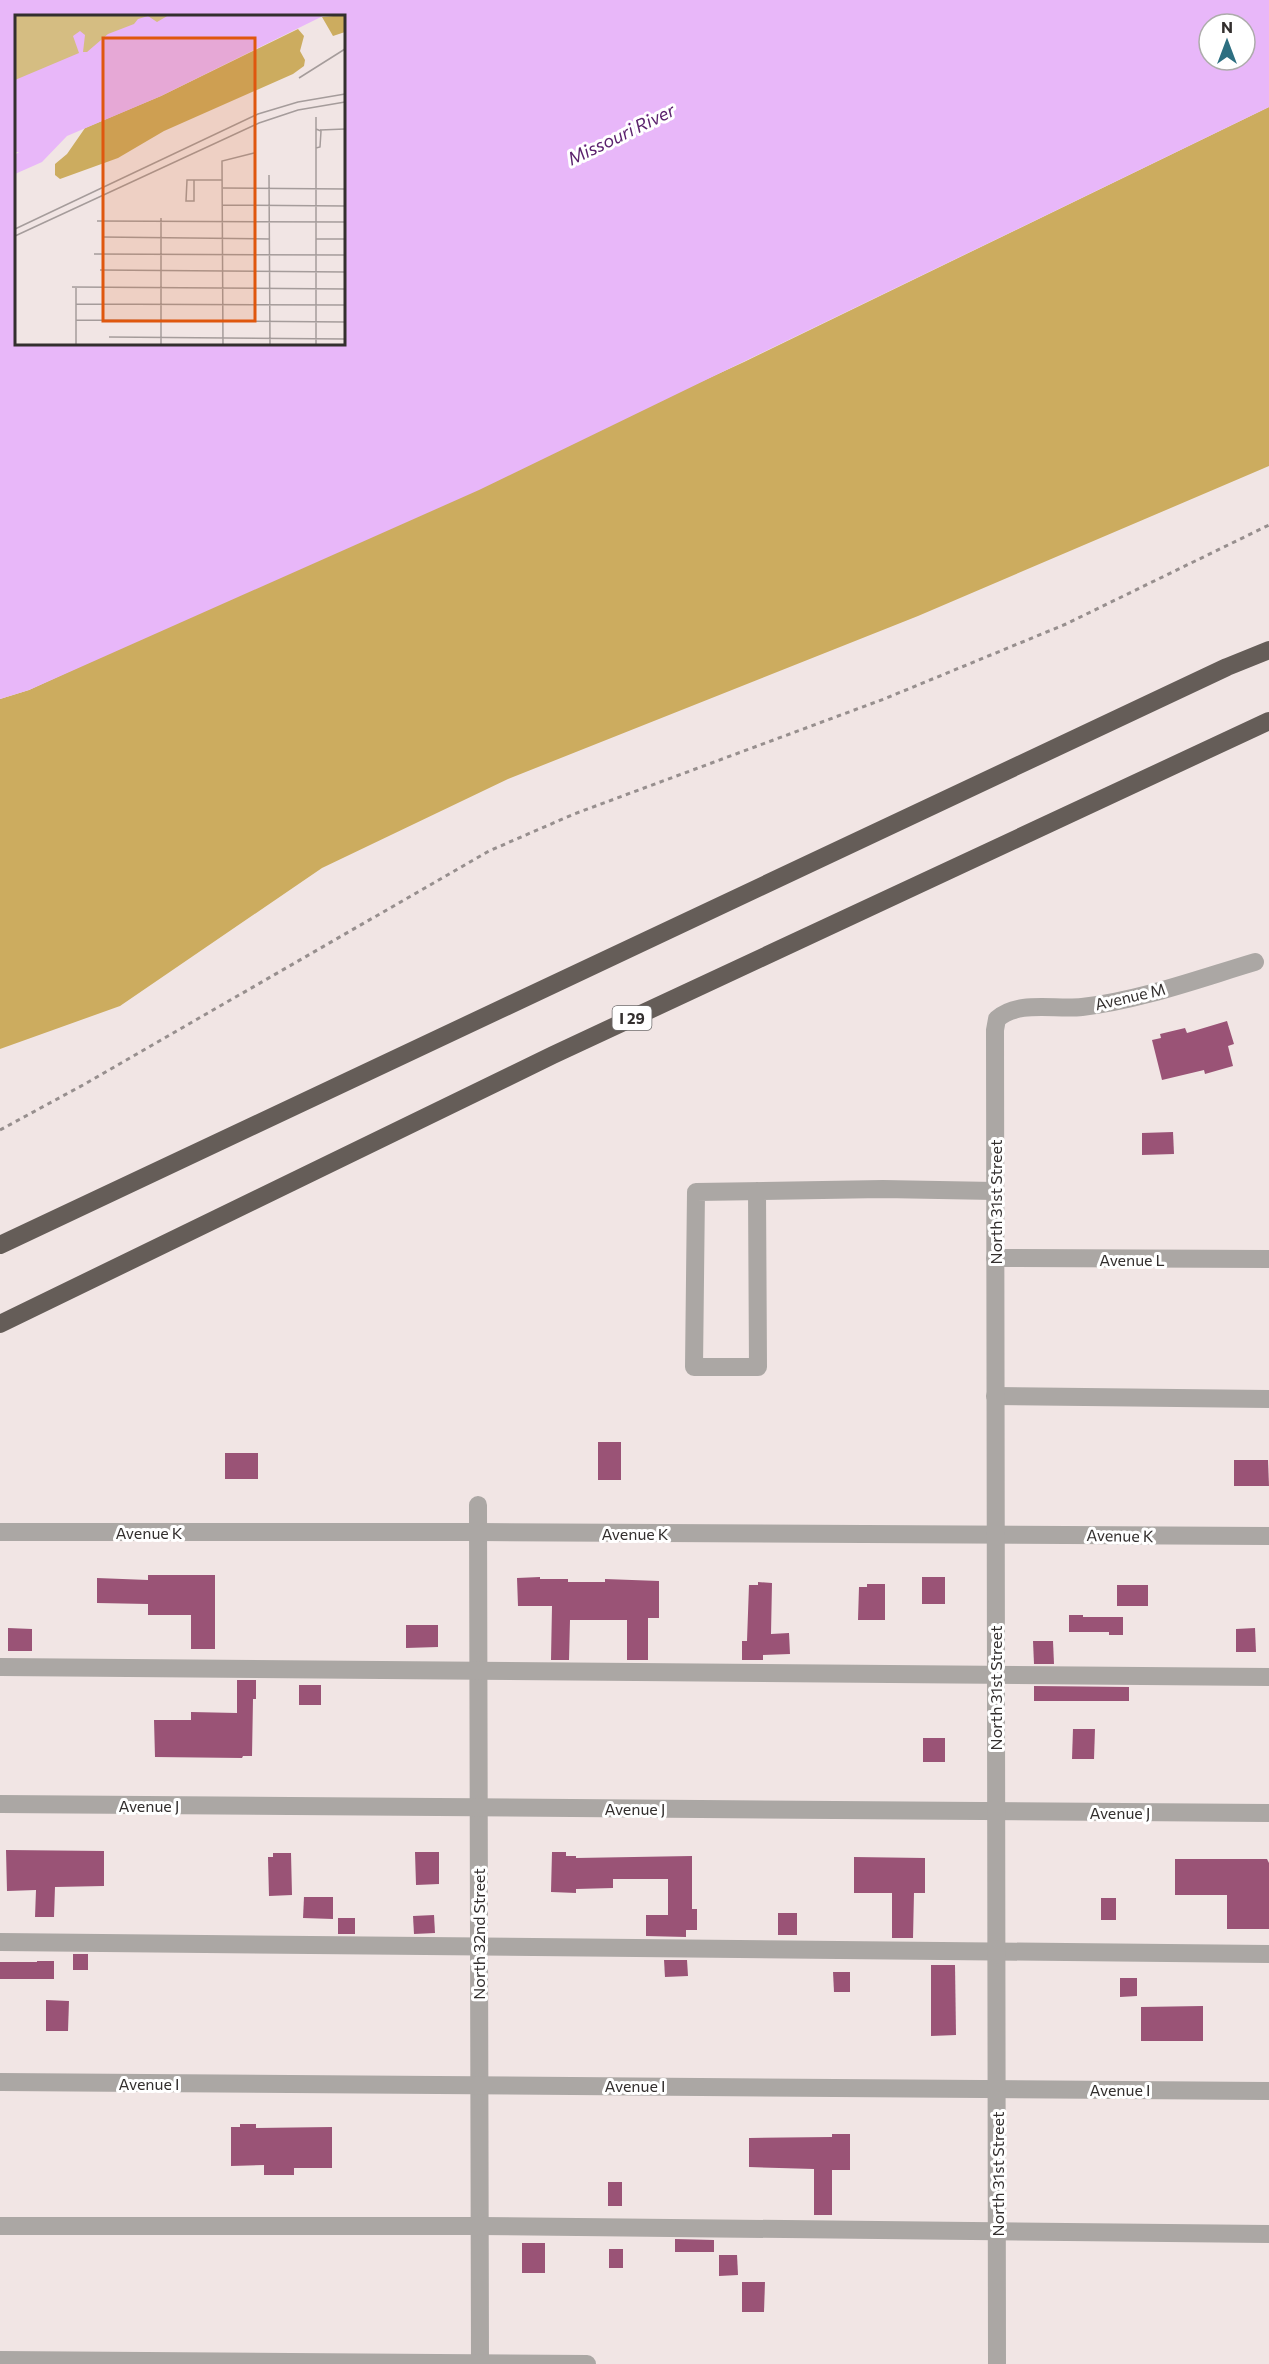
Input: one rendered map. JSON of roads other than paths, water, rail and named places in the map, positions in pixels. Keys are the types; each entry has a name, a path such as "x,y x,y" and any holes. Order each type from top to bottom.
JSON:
{"highway":[{"path":"0,1245 1185,687 1269,650"},
{"name":"I 29","path":"0,1324 553,1055 1269,721"}],"street":[{"name":"Avenue M","path":"1002,1015 1012,1010 1080,1008 1114,1002 1255,962"},
{"name":"North 31st Street","path":"997,2364 995,1030 997,1019 1002,1015"},
{"path":"757,1191 758,1367 694,1367 696,1192 757,1191 883,1189 995,1191"},
{"name":"Avenue L","path":"995,1258 1269,1260"},
{"path":"995,1396 1269,1399"},
{"name":"North 32nd Street","path":"478,1505 480,2364"},
{"name":"Avenue K","path":"0,1532 1269,1536"},
{"path":"0,1667 1269,1677"},
{"name":"Avenue J","path":"0,1804 1269,1813"},
{"path":"0,1942 1269,1954"},
{"name":"Avenue I","path":"0,2082 1269,2091"},
{"path":"0,2226 479,2226 1269,2234"},
{"path":"0,2360 587,2364"}],"water":[{"name":"Missouri River","path":"0,0 1269,0 1269,107 479,490 29,690 0,699"}]}
